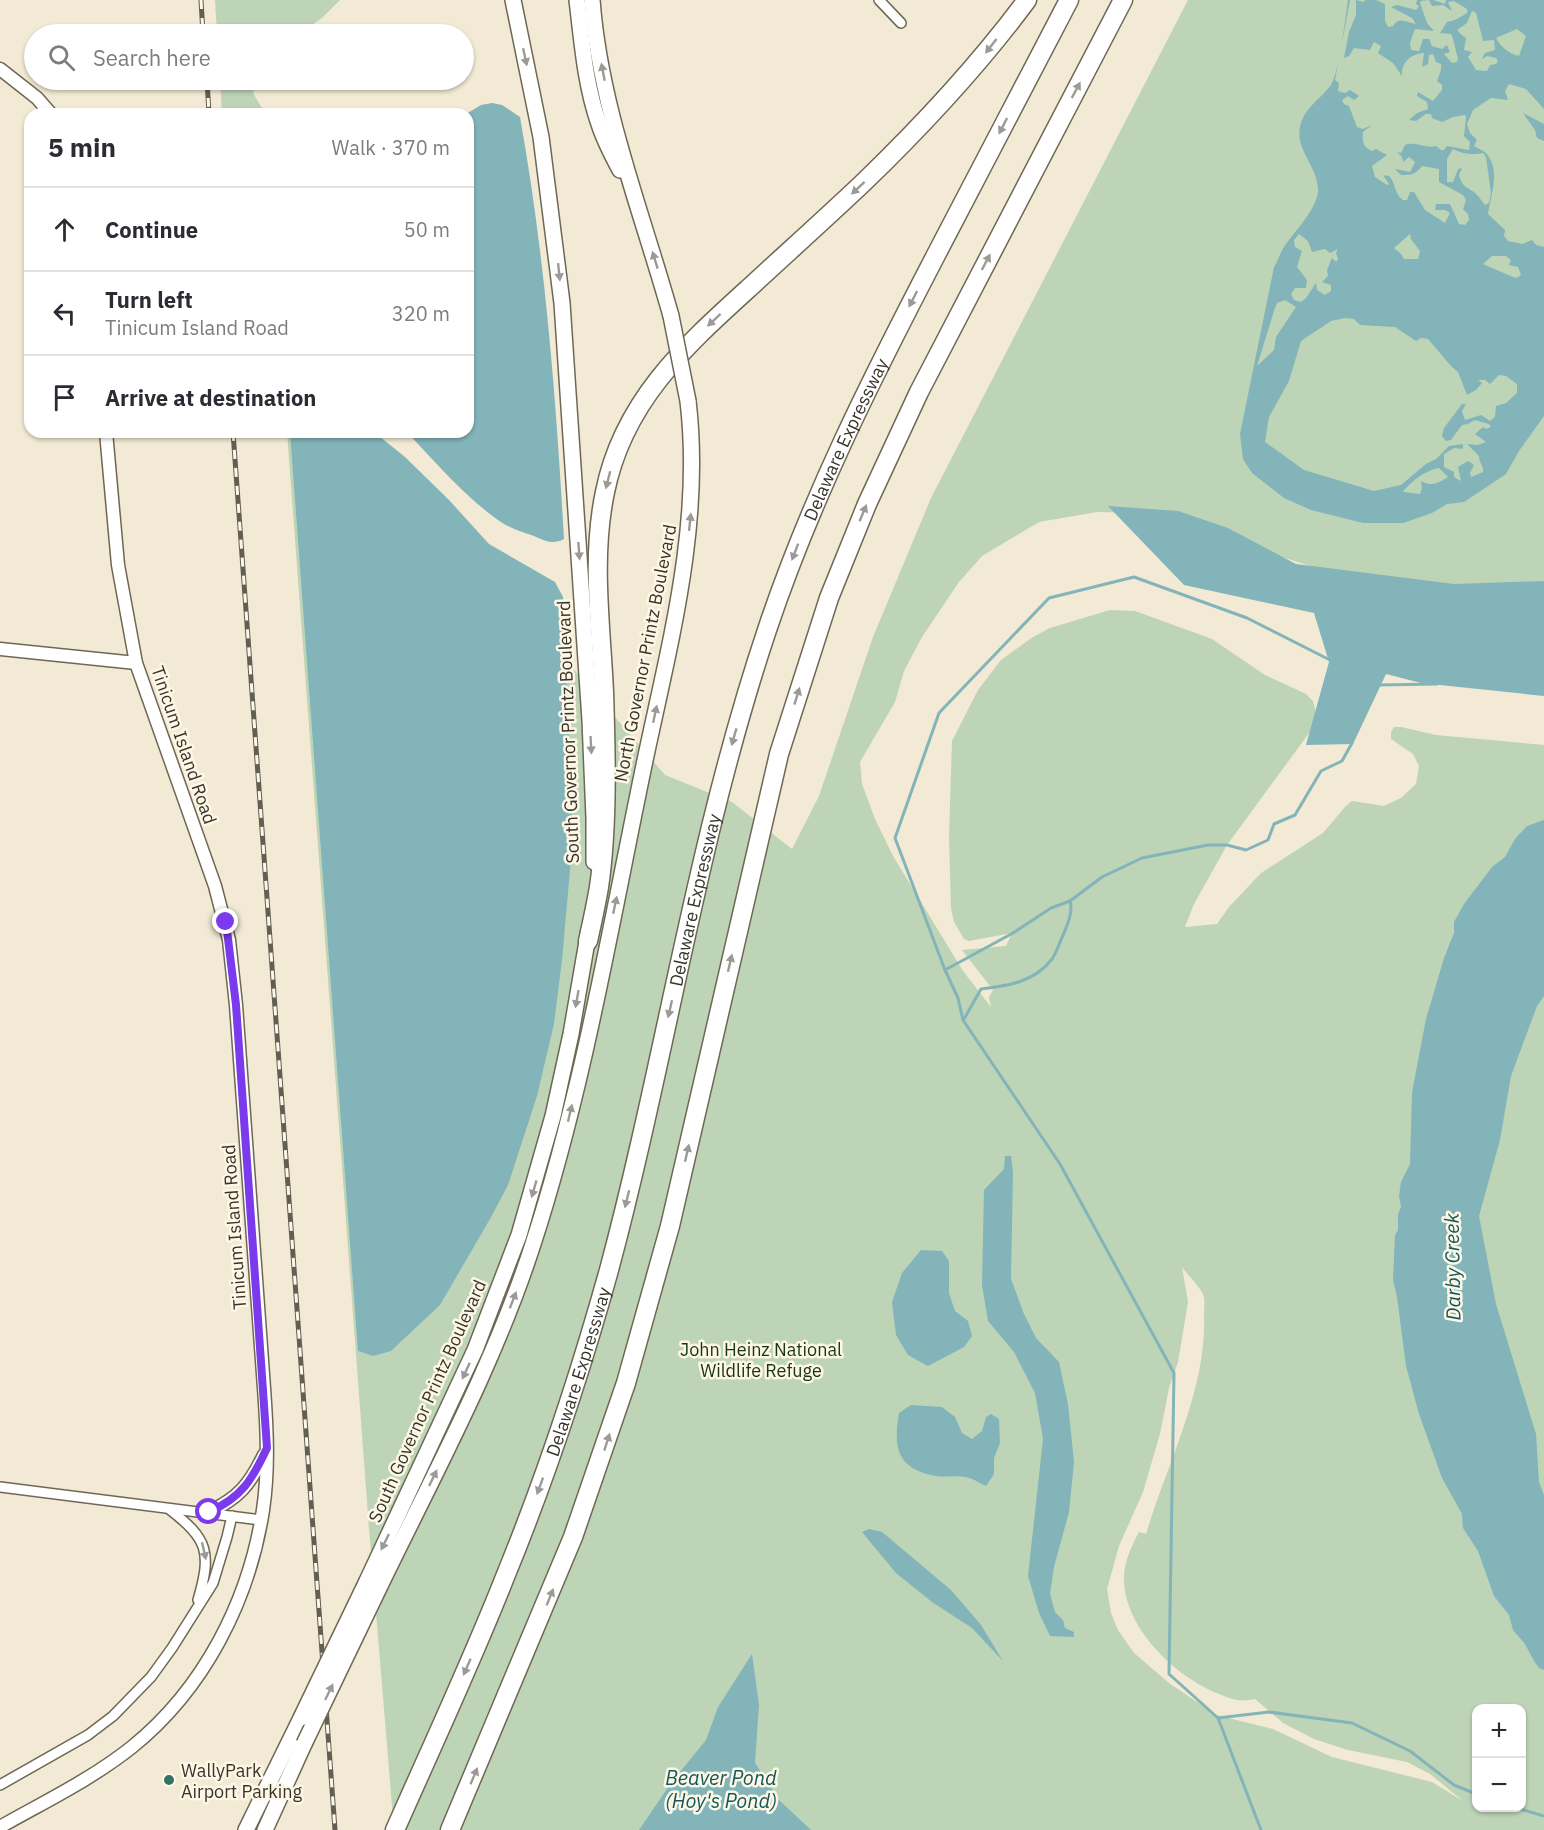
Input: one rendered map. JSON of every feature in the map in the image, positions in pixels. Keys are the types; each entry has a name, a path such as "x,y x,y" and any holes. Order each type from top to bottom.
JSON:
{"highway":[{"path":"588,941 599,885 605,790 605,714 598,570 599,534 608,477 622,439 643,400 668,366 700,333 909,138 980,60 1027,0"},
{"name":"Delaware Expressway","path":"395,1830 507,1574 574,1386 606,1280 628,1193 706,849 733,742 755,666 782,588 827,474 879,364 1069,0"},
{"path":"450,1830 570,1547 626,1383 672,1216 779,754 833,588 867,504 919,392 1123,0"}],"main road":[{"name":"South Governor Printz Boulevard","path":"246,1830 404,1503 475,1350 505,1274 532,1196 562,1078 588,941 595,838 593,773 564,326 543,148 513,0"},
{"path":"577,0 594,109 605,139 638,205"},
{"name":"North Governor Printz Boulevard","path":"592,0 607,92 671,316 688,401 692,440 692,481 685,562 603,962"},
{"name":"South Governor Printz Boulevard","path":"265,1830 304,1744 483,1375 532,1245 564,1137 603,962"}],"street":[{"path":"879,0 901,23"},
{"path":"0,69 24,88"},
{"path":"27,90 46,108"},
{"path":"107,438 118,565 136,663"},
{"name":"Tinicum Island Road","path":"0,649 136,663 215,886 229,940 238,1028 267,1448 261,1520 249,1569 232,1614 208,1660 179,1701 146,1736 119,1757 76,1784 0,1827"},
{"path":"209,1512 234,1498 247,1486 267,1448"},
{"path":"0,1487 261,1520"},
{"path":"167,1508 195,1530 204,1550 205,1573 195,1611"},
{"path":"0,1785 88,1735 113,1716 152,1677 213,1583 232,1516"}],"green space":[{"path":"215,0 340,0 313,24 216,24"},
{"name":"John Heinz National Wildlife Refuge","path":"1188,0 1544,0 1544,622 1310,566 1146,513 1097,512 1039,522 982,556 959,582 922,637 904,671 895,702 860,762 862,784 875,819 893,856 963,971 991,1007 989,997 993,990 962,950 1006,946 1012,933 969,941 964,939 954,922 951,908 949,836 952,741 978,690 1001,660 1050,628 1110,610 1135,611 1212,639 1265,675 1306,694 1313,701 1317,717 1312,729 1227,845 1194,904 1185,927 1217,924 1229,907 1261,873 1323,833 1352,801 1384,806 1401,798 1416,784 1419,766 1413,754 1391,739 1394,727 1436,735 1544,745 1544,927 1456,1263 1544,960 1544,1830 394,1830 369,1528 287,438 339,438 557,650 665,775 732,802 792,849 819,796 873,637 931,498","holes":["1182,1267 1204,1297 1203,1343 1193,1399 1146,1534 1139,1532 1126,1561 1124,1580 1133,1616 1156,1649 1186,1676 1203,1686 1235,1700 1255,1699 1283,1723 1314,1739 1348,1750 1407,1762 1430,1774 1463,1801 1432,1782 1332,1757 1273,1729 1212,1714 1169,1683 1134,1653 1118,1630 1111,1613 1107,1589 1119,1546 1143,1492 1160,1434 1169,1388 1178,1362 1188,1302"]},
{"path":"221,90 254,90 253,93 262,108 222,108"}],"water":[{"path":"1348,0 1350,0 1342,44"},
{"path":"1356,0 1364,2 1365,0 1376,0 1385,4 1385,21 1388,27 1400,20 1416,24 1412,18 1391,7 1397,5 1416,10 1419,6 1416,4 1417,0 1429,0 1433,0 1445,4 1446,0 1544,0 1544,109 1526,89 1509,84 1505,91 1508,100 1491,98 1473,110 1467,124 1470,133 1477,140 1474,146 1486,153 1493,167 1494,182 1488,214 1505,230 1504,236 1508,241 1522,244 1532,240 1536,245 1544,247 1544,416 1506,474 1464,502 1447,504 1432,513 1403,523 1363,523 1311,510 1284,498 1252,473 1243,459 1240,434 1274,267 1284,247 1315,204 1317,196 1317,180 1302,147 1299,130 1308,110 1331,85 1339,61 1335,80 1339,83 1338,91 1345,93 1350,90 1359,96 1354,100 1348,96 1342,100 1344,104 1349,106 1357,127 1363,129 1372,125 1363,132 1365,146 1372,151 1376,149 1387,155 1372,166 1375,177 1387,185 1389,184 1383,175 1389,176 1403,200 1407,200 1410,192 1414,192 1425,210 1445,223 1450,213 1445,210 1435,210 1436,204 1450,204 1459,224 1465,225 1469,220 1468,214 1463,209 1466,200 1463,195 1439,182 1439,169 1422,166 1413,174 1401,175 1395,169 1410,172 1415,162 1409,157 1403,162 1397,152 1401,153 1405,145 1436,146 1441,150 1447,146 1469,150 1470,142 1464,136 1465,115 1442,122 1432,118 1431,114 1426,114 1416,121 1409,120 1417,113 1428,109 1427,102 1417,96 1418,92 1433,101 1442,90 1442,85 1437,81 1441,64 1436,62 1433,54 1429,55 1428,64 1422,67 1424,53 1419,54 1411,57 1405,63 1402,76 1393,63 1378,53 1381,46 1374,42 1370,50 1354,48 1349,56 1344,58 1349,32 1356,15","holes":["1429,0 1432,6 1443,5 1452,11 1448,2 1454,1 1467,9 1467,13 1447,22 1440,33 1451,34 1458,58 1457,62 1452,63 1444,54 1450,52 1447,45 1442,49 1432,46 1429,39 1423,39 1419,51 1411,50 1410,43 1415,29 1434,31 1427,23 1420,3","1472,11 1476,13 1483,41 1494,40 1495,50 1485,53 1482,59 1487,56 1496,58 1498,61 1496,64 1490,65 1487,71 1476,70 1468,57 1472,52 1464,50 1466,38 1457,30 1467,23","1517,29 1526,36 1519,56 1502,47 1496,38","1453,149 1468,154 1483,153 1486,157 1491,193 1489,203 1485,205 1464,185 1459,175 1462,168 1458,169 1453,182 1447,182 1447,159","1299,234 1308,241 1312,252 1325,249 1330,253 1338,249 1336,253 1338,259 1336,262 1332,258 1327,270 1328,276 1322,282 1331,285 1331,291 1325,295 1317,290 1316,283 1301,302 1294,300 1291,294 1295,288 1306,288 1307,280 1297,267 1302,251 1295,247 1294,240","1410,234 1420,251 1418,259 1404,259 1394,248","1492,256 1506,256 1511,260 1509,265 1518,267 1521,275 1517,278 1483,264","1285,300 1296,307 1276,337 1274,350 1257,366 1277,303","1345,318 1354,319 1360,325 1395,327 1416,341 1421,338 1428,339 1458,372 1467,395 1482,383 1478,380 1485,380 1490,384 1499,375 1506,376 1517,384 1517,393 1506,403 1496,406 1495,417 1490,421 1481,415 1465,420 1462,411 1466,404 1462,404 1444,428 1442,436 1446,441 1451,440 1462,425 1475,420 1489,424 1491,427 1486,429 1483,427 1475,434 1486,442 1478,445 1467,444 1479,456 1483,472 1471,477 1470,473 1474,465 1468,461 1458,467 1461,481 1454,477 1454,472 1444,467 1444,454 1454,448 1463,449 1463,444 1449,446 1436,459 1426,464 1401,485 1374,491 1304,470 1265,442 1269,417 1289,381 1301,341 1331,321","1439,468 1448,477 1435,484 1421,481 1420,494 1403,492 1424,474"]},
{"path":"492,103 502,105 520,117 529,169 543,274 557,433 564,539 556,542 545,541 515,529 491,515 453,481 413,438 474,438 474,109"},
{"path":"1523,113 1544,124 1544,141 1537,138 1535,130"},
{"path":"290,438 381,438 405,457 449,500 489,544 555,582 563,597 573,836 554,1024 537,1096 508,1185 440,1305 391,1351 373,1356 358,1351"},
{"path":"1108,506 1178,511 1228,528 1296,564 1454,584 1544,581 1544,696 1421,683 1386,674 1353,744 1306,745 1329,662 1314,613 1184,585"},
{"name":"Darby Creek","path":"1544,820 1544,996 1537,1006 1511,1076 1500,1140 1479,1216 1496,1304 1536,1434 1539,1482 1544,1495 1544,1670 1539,1668 1525,1644 1513,1630 1509,1615 1494,1596 1478,1551 1463,1528 1462,1514 1442,1478 1419,1414 1406,1366 1393,1280 1395,1235 1398,1230 1398,1214 1401,1207 1399,1196 1401,1182 1410,1164 1412,1093 1426,1019 1454,933 1454,922 1464,904 1492,867 1505,857 1515,839 1527,826"},
{"path":"1005,1156 1011,1156 1013,1172 1011,1279 1036,1338 1059,1362 1068,1404 1074,1462 1069,1512 1054,1567 1050,1594 1055,1612 1063,1620 1065,1628 1074,1632 1074,1637 1050,1636 1039,1613 1028,1576 1043,1439 1035,1393 1014,1352 988,1321 982,1285 984,1190 1004,1169"},
{"path":"921,1250 942,1251 949,1261 949,1293 955,1311 968,1321 972,1336 964,1347 928,1366 908,1355 896,1335 892,1302 902,1273"},
{"path":"911,1405 942,1407 955,1417 962,1433 972,1439 982,1431 986,1417 991,1414 999,1419 1000,1443 994,1458 994,1474 986,1486 965,1477 923,1473 906,1462 898,1446 897,1425 899,1413"},
{"path":"869,1529 882,1532 951,1590 981,1625 1003,1661 972,1628 932,1602 896,1573 862,1532"},
{"name":"Beaver Pond (Hoy's Pond)","path":"752,1654 759,1705 755,1763 779,1800 811,1830 639,1830 671,1783 706,1740 718,1707"}],"waterway":[{"path":"1261,1830 1218,1718 1169,1674 1174,1373 1060,1164 963,1020 958,998 945,970 895,838 939,713 1049,598 1134,577 1247,618 1332,661"},
{"path":"1378,685 1437,684"},
{"path":"945,970 1013,933 1051,908 1070,901 1102,877 1142,858 1208,845 1227,845 1246,850 1268,840 1274,824 1295,815 1321,771 1342,761 1352,743"},
{"path":"964,1019 981,989 1020,982 1045,967 1054,956 1067,925 1070,901"},
{"path":"1218,1718 1269,1712 1352,1723 1410,1751 1454,1785 1472,1792"},
{"path":"1526,1811 1544,1816"}],"railway":[{"path":"201,0 202,24"},
{"path":"208,90 209,108"},
{"path":"233,438 335,1830"}],"place":[{"name":"WallyPark Airport Parking","path":"169,1780"}],"route":[{"path":"209,1512 234,1498 247,1486 267,1448 236,1005 226,922"}]}
